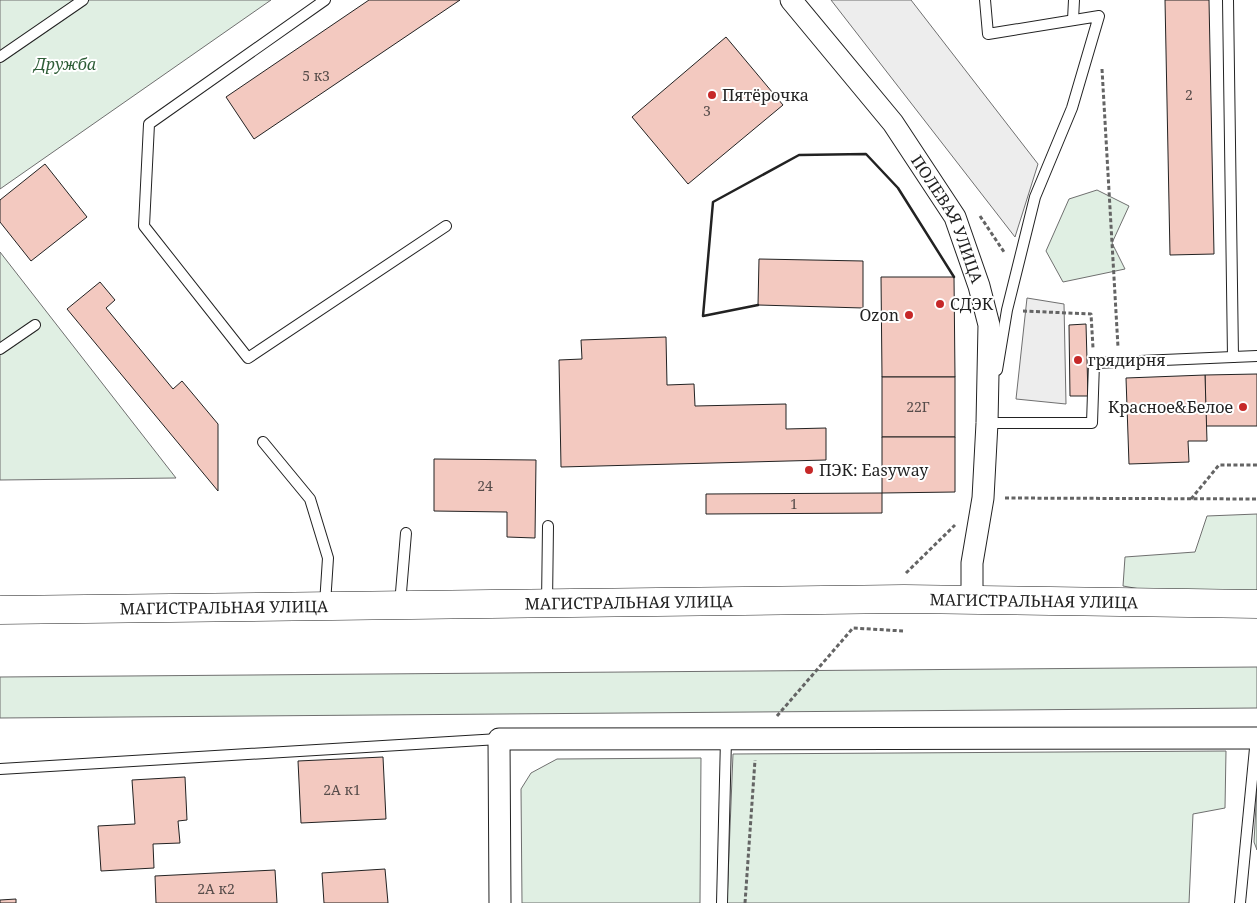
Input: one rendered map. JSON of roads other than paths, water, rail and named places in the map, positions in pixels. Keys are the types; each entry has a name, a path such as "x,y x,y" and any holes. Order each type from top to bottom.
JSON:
{"main road":[{"name":"МАГИСТРАЛЬНАЯ УЛИЦА","path":"0,610 547,603 972,601 1257,604"}],"street":[{"name":"ПОЛЕВАЯ УЛИЦА","path":"797,2 893,123 955,217 979,286 989,325 987,423 983,498 972,563 972,601"},
{"path":"500,903 499,739 1256,738"}],"lane":[{"path":"0,57 83,0"},
{"path":"325,0 149,124 144,226 248,358 446,226"},
{"path":"985,0 988,34 1100,16 1072,108 1035,197 1007,310 987,423 1092,423 1094,364 1257,356"},
{"path":"1073,20 1074,0"},
{"path":"1228,0 1233,357"},
{"path":"0,349 35,325"},
{"path":"263,442 310,499 328,558 325,606"},
{"path":"547,603 548,526"},
{"path":"400,605 406,533"},
{"path":"1240,903 1256,738"},
{"path":"0,769 499,739"},
{"path":"722,903 726,739"}],"place":[{"name":"Пятёрочка","path":"712,95"},
{"name":"СДЭК","path":"940,304"},
{"name":"Ozon","path":"909,315"},
{"name":"грядирня","path":"1078,360"},
{"name":"Красное&Белое","path":"1243,407"},
{"name":"ПЭК: Easyway","path":"809,470"}],"park label":[{"name":"Дружба","path":"65,64"}]}
